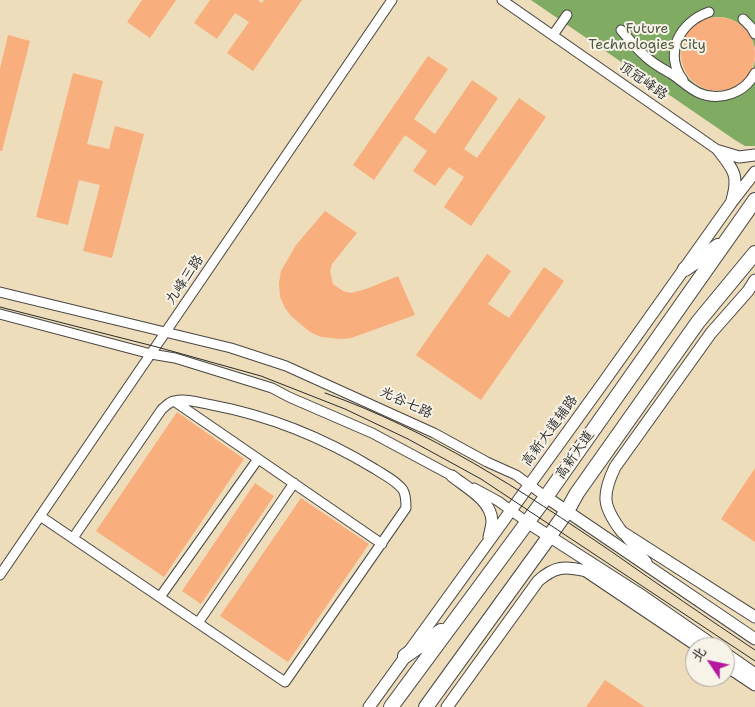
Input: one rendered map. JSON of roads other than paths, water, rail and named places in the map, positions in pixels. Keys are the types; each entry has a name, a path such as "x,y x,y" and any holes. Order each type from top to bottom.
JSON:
{"highway":[{"name":"高新大道","path":"391,707 451,623 546,497 755,200"},
{"path":"685,270 727,240"},
{"name":"高新大道","path":"426,707 549,537 577,493 698,322 755,253"},
{"path":"605,413 624,426"},
{"path":"405,656 451,623"}],"main road":[{"path":"719,151 739,157 755,155"},
{"path":"719,151 732,168 736,178 736,186 731,203"},
{"name":"高新大道辅路","path":"369,707 755,172"},
{"path":"755,280 748,291 711,333 615,467 607,484 606,498 609,515 622,532 755,618"},
{"path":"452,476 483,500 489,509 492,521 488,541"},
{"name":"光谷七路","path":"546,497 755,639"},
{"path":"527,522 644,597 702,637"},
{"path":"500,604 525,582 559,568 573,568 586,571 685,638"},
{"path":"447,707 538,581 547,572"},
{"path":"718,614 755,618"},
{"path":"735,660 755,675"},
{"path":"735,671 755,685"}],"street":[{"name":"九峰三路","path":"0,574 392,0"},
{"name":"顶冠峰路","path":"502,0 719,151"},
{"path":"688,86 678,74 675,60 676,46 680,32 700,15 709,12"},
{"path":"553,35 567,15"},
{"path":"743,19 755,34"},
{"path":"621,30 644,56 655,65 706,96 732,95 744,87 755,73"},
{"name":"光谷七路","path":"0,292 231,348 286,366 434,433 487,462 516,475 546,497"},
{"path":"0,314 151,354 175,358 272,388 372,433 498,502 527,522"},
{"path":"40,516 285,682 406,508 406,499 402,489 392,480 346,452 310,434 266,418 194,401 174,400 162,409 73,538"},
{"path":"174,400 382,544"},
{"path":"160,597 258,458"},
{"path":"198,623 294,484"},
{"path":"622,532 653,569"},
{"path":"573,568 593,567 609,575"},
{"path":"644,597 665,624"},
{"path":"735,668 755,675"}],"tram line":[{"path":"0,307 261,376 345,409 408,439 481,479 755,661"},
{"path":"325,393 363,408 438,443 509,484 755,650"}],"park label":[{"name":"Future Technologies City","path":"647,38"}]}
